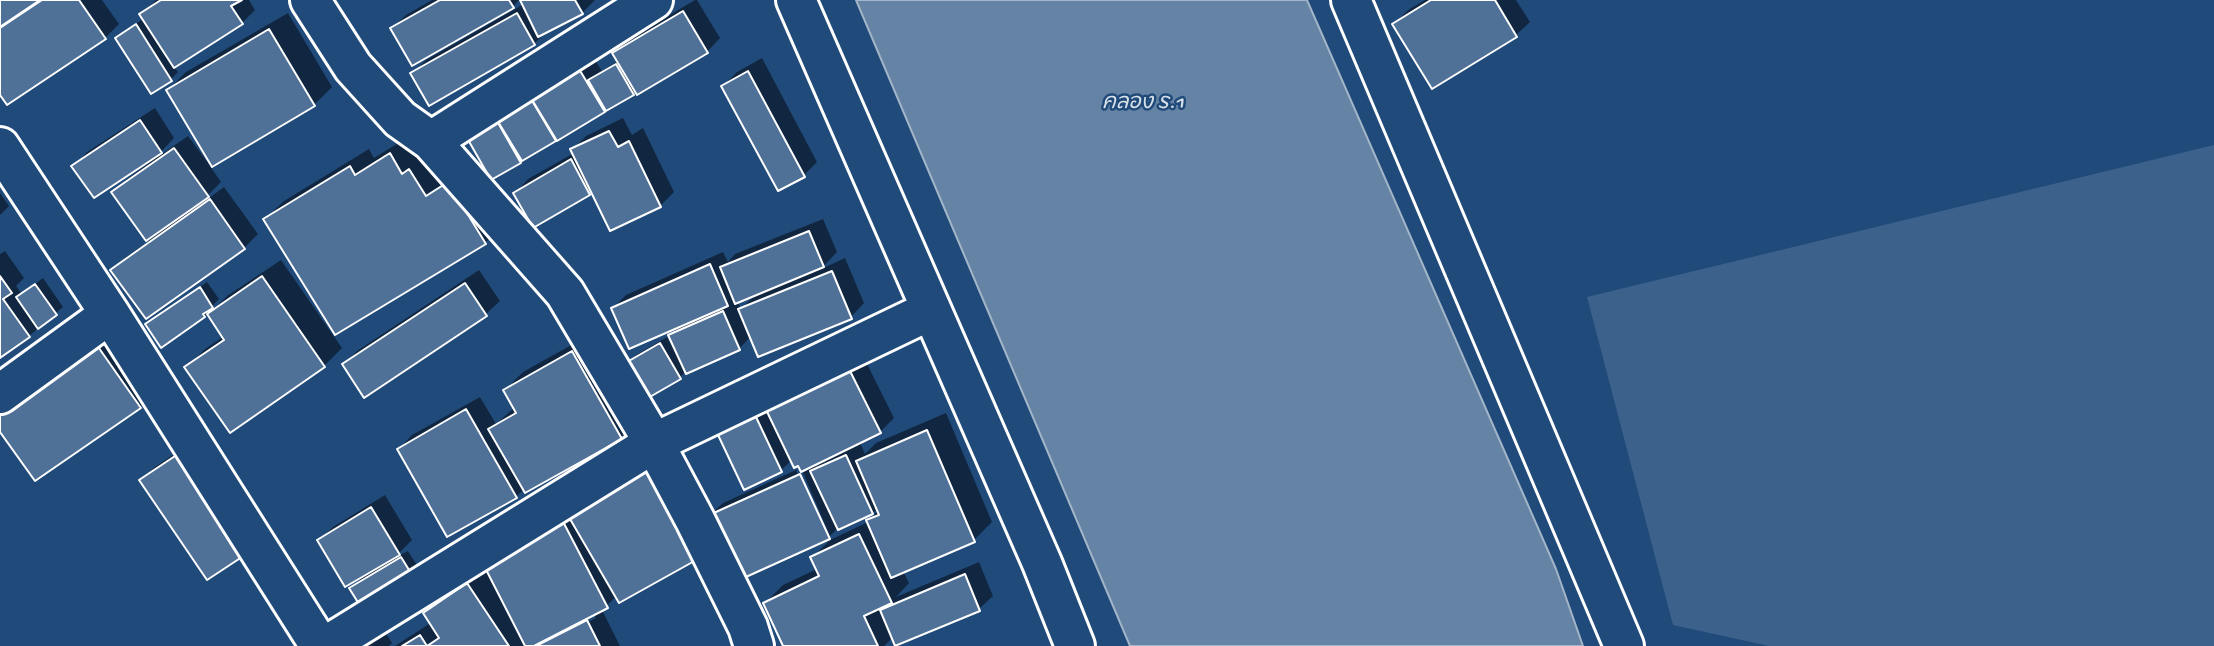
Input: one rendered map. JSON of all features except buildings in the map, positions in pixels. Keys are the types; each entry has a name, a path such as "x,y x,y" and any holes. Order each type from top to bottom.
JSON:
{"street":[{"path":"310,0 354,67 400,119 431,141 565,293 654,443 748,627 754,646"},
{"path":"431,141 653,0"},
{"path":"796,0 1042,563 1075,646"},
{"path":"1351,0 1624,646"},
{"path":"0,147 110,314 320,646"},
{"path":"326,646 654,443 931,310"},
{"path":"0,394 110,314"}],"shaded area":[{"path":"2214,145 2214,646 1769,646 1673,625 1587,297"}],"water":[{"name":"คลอง ร.1","path":"856,0 1307,0 1556,569 1583,646 1130,646"}]}
